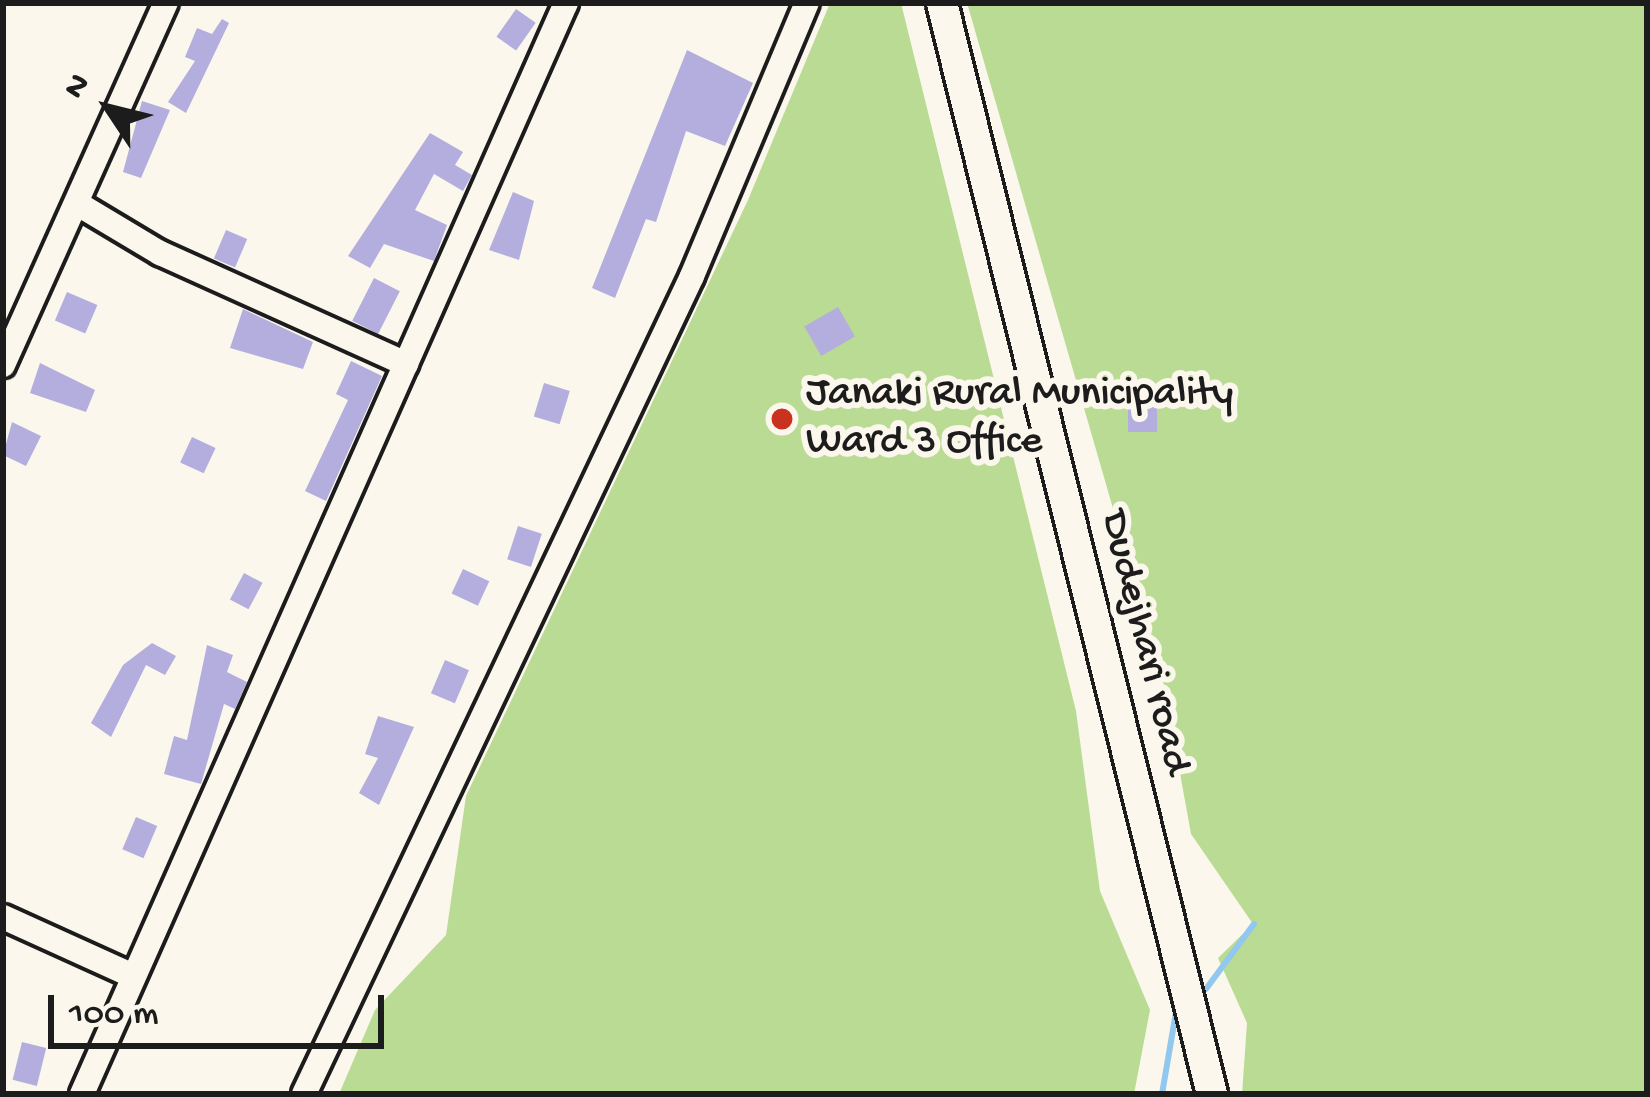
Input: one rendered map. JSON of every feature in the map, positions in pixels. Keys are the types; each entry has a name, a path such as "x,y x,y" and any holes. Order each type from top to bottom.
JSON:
{"street":[{"path":"3,365 166,3"},
{"path":"82,1094 566,3"},
{"path":"304,1094 692,276 807,3"},
{"name":"Dudejhari road","path":"942,3 1212,1094"},
{"path":"78,204 160,253 406,364"},
{"path":"3,916 133,976"}],"green space":[{"path":"830,3 901,3 1076,711 1100,891 1150,1010 1134,1094 339,1094 375,1010 446,935 466,796 748,200"},
{"path":"967,3 1647,3 1647,1094 1242,1094 1247,1023 1218,958 1253,924 1191,834 1164,685"}],"building":[{"path":"516,9 536,23 516,51 496,37"},
{"path":"222,19 229,23 186,113 168,102 195,61 185,57 197,28 212,34"},
{"path":"687,50 753,83 725,146 686,131 656,222 646,219 615,298 592,288"},
{"path":"142,101 170,110 141,178 123,172"},
{"path":"430,133 463,152 455,165 472,175 463,191 434,174 415,210 447,225 434,261 384,244 370,268 348,256"},
{"path":"513,192 534,201 519,260 489,250"},
{"path":"226,230 247,239 235,268 214,259"},
{"path":"374,278 400,291 378,334 352,321"},
{"path":"67,292 97,305 85,333 55,321"},
{"path":"838,307 855,336 821,356 804,326"},
{"path":"243,309 313,342 303,369 230,348"},
{"path":"351,361 382,376 326,501 305,491 348,400 336,394"},
{"path":"40,363 95,390 86,412 30,393"},
{"path":"544,383 570,391 560,424 534,416"},
{"path":"1128,394 1157,394 1157,432 1128,432"},
{"path":"12,422 41,436 26,466 3,455"},
{"path":"192,437 216,448 204,473 180,462"},
{"path":"518,526 542,534 531,567 507,559"},
{"path":"463,569 489,581 478,606 452,593"},
{"path":"244,573 263,583 248,609 230,599"},
{"path":"152,643 176,656 165,675 146,665 111,737 91,723 123,665"},
{"path":"207,645 233,655 227,672 247,682 235,709 224,704 201,784 164,774 174,736 187,740"},
{"path":"445,660 469,670 455,703 431,693"},
{"path":"378,716 414,727 379,805 359,793 378,758 365,754"},
{"path":"136,817 157,826 143,858 122,849"},
{"path":"22,1042 46,1048 37,1086 13,1080"}],"waterway":[{"path":"1206,989 1254,924"},
{"path":"1162,1094 1177,1006"}],"place":[{"name":"Janaki Rural Municipality Ward 3 Office","path":"782,419"}]}
